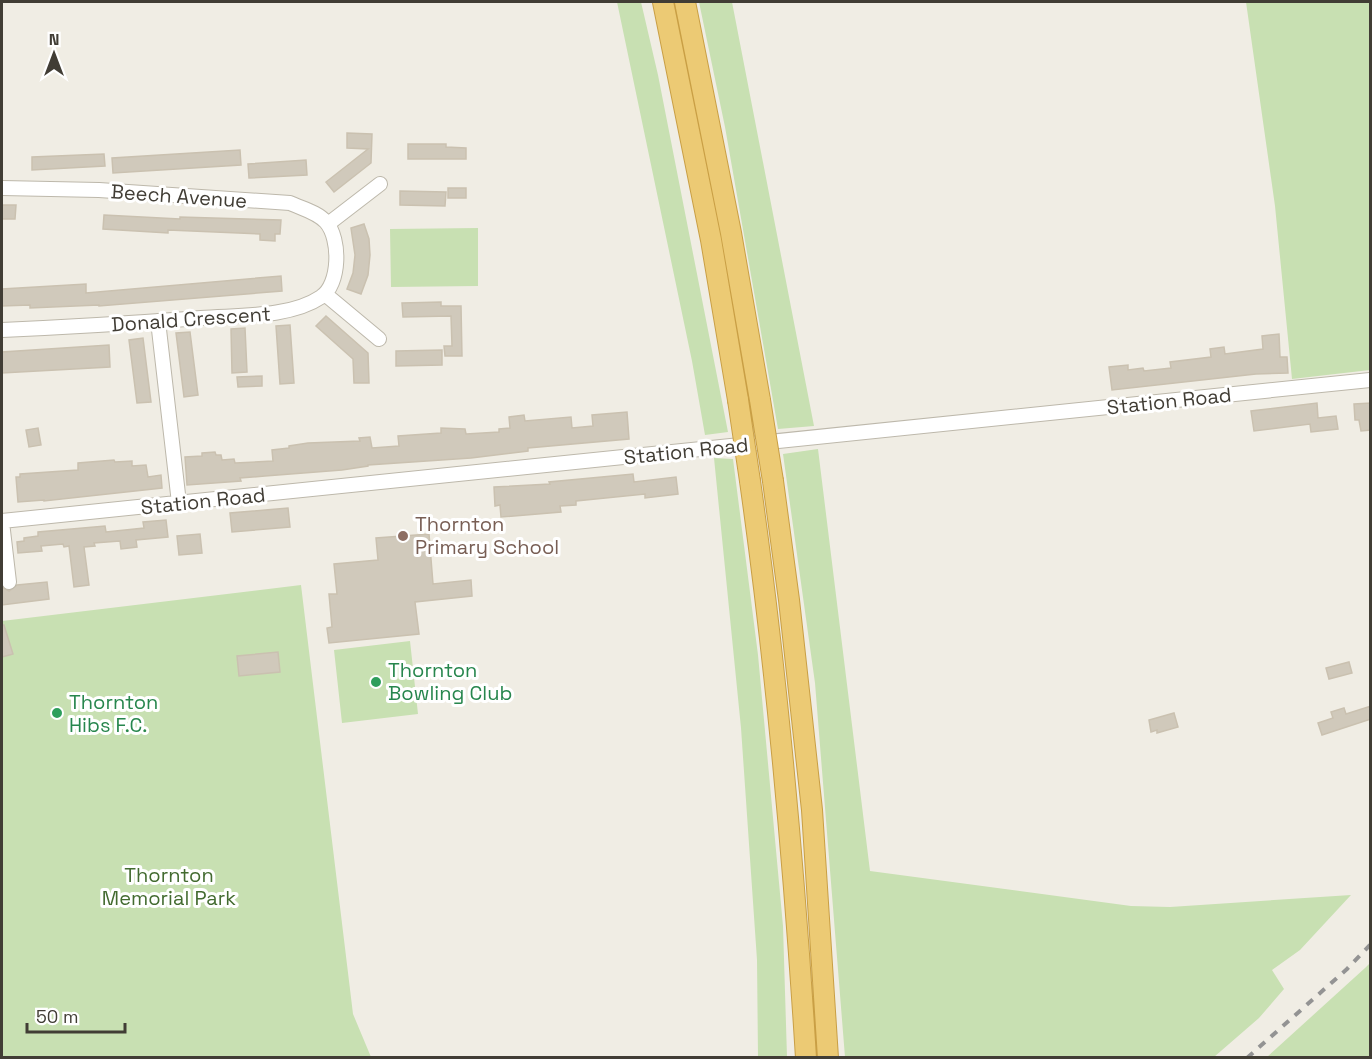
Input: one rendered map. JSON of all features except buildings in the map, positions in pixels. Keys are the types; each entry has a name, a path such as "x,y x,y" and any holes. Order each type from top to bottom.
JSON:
{"highway":[{"path":"663,2 711,240 750,481 777,692 789,809 806,1058"},
{"path":"686,2 731,233 773,481 789,600 812,810 828,1058"}],"street":[{"path":"379,339 325,294 336,277 336,246 328,224 380,184"},
{"name":"Beech Avenue","path":"2,188 99,190 290,203 318,215 328,224"},
{"name":"Donald Crescent","path":"2,330 289,311 323,297 325,294"},
{"path":"158,321 179,503"},
{"name":"Station Road","path":"2,522 1371,380"},
{"path":"2,522 9,582"}],"green space":[{"path":"617,2 641,2 658,75 728,432 705,435 692,361"},
{"path":"699,2 732,2 814,426 778,429 725,127"},
{"path":"1246,2 1370,2 1370,370 1292,379 1275,206"},
{"path":"478,228 478,286 391,287 390,229"},
{"path":"818,449 870,871 1131,906 1170,907 1351,895 1300,950 1272,970 1284,989 1259,1018 1214,1057 845,1057 815,683 783,454"},
{"path":"714,458 733,459 758,655 783,926 787,1057 758,1057 757,960 741,728"},
{"name":"Thornton Memorial Park","path":"301,585 353,1014 371,1057 2,1057 2,621"},
{"name":"Thornton Bowling Club","path":"410,641 418,714 342,723 334,650"},
{"path":"1370,963 1370,1057 1267,1057 1365,968"}],"railway":[{"path":"1247,1058 1347,969 1370,945"}],"place":[{"name":"Thornton Primary School","path":"403,536"},
{"name":"Thornton Bowling Club","path":"376,682"},
{"name":"Thornton Hibs F.C.","path":"57,713"}]}
